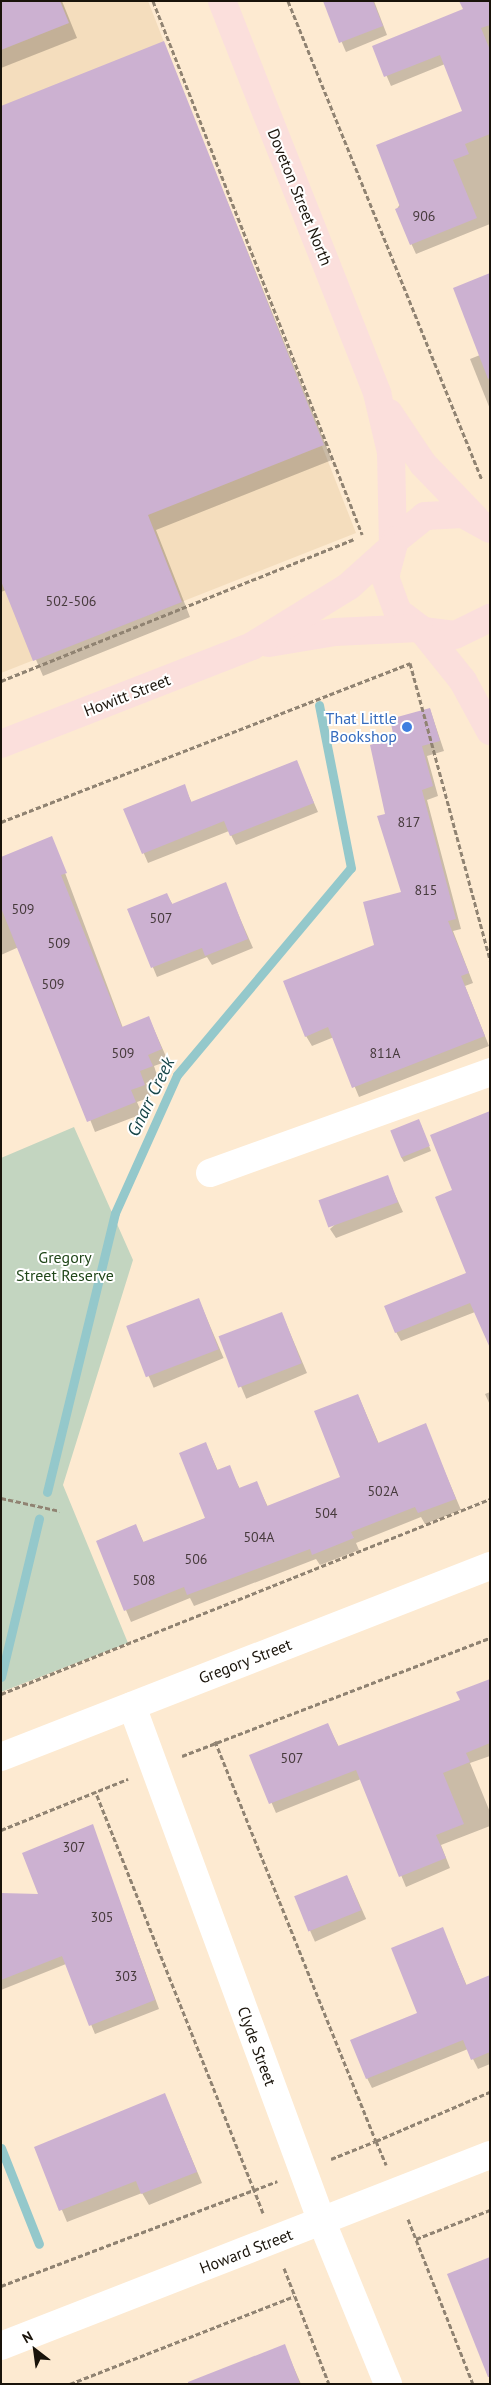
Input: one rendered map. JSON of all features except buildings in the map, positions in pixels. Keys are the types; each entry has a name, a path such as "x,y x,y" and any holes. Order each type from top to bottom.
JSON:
{"main road":[{"name":"Doveton Street North","path":"222,1 377,393 391,452 392,546"},
{"name":"Doveton Street North","path":"377,393 423,464 484,523"},
{"name":"Howitt Street","path":"1,744 252,646 349,586 392,546 408,526 425,516 454,512 484,523"},
{"path":"392,546 385,577 389,595 398,612 421,630 463,681 490,731"},
{"name":"Howitt Street","path":"252,646 335,632 421,630 455,635 490,618"}],"street":[{"path":"210,1173 490,1072"},
{"name":"Gregory Street","path":"1,1757 490,1566"},
{"name":"Clyde Street","path":"132,1706 157,1768 322,2222 388,2384"},
{"name":"Howard Street","path":"1,2346 490,2155"}],"path":[{"path":"1,681 362,536 153,1"},
{"path":"288,1 483,484"},
{"path":"1,822 410,663 490,960"},
{"path":"1,1498 60,1511"},
{"path":"1,1694 490,1498"},
{"path":"1,1830 157,1768 215,1741 490,1638"},
{"path":"215,1741 376,2141 490,2092"},
{"path":"1,2286 254,2190 96,1792"},
{"path":"473,2384 416,2239 490,2210"},
{"path":"70,2384 294,2296 329,2384"}],"shaded area":[{"path":"1,1 148,1 356,533 1,673"}],"green space":[{"name":"Gregory Street Reserve","path":"74,1127 133,1260 63,1485 128,1643 1,1692 1,1158"}],"waterway":[{"name":"Gnarr Creek","path":"47,1492 115,1213 177,1075 351,868 319,705"},
{"path":"1,1677 39,1519"},
{"path":"1,2148 39,2244"}],"place":[{"name":"That Little Bookshop","path":"407,727"}]}
